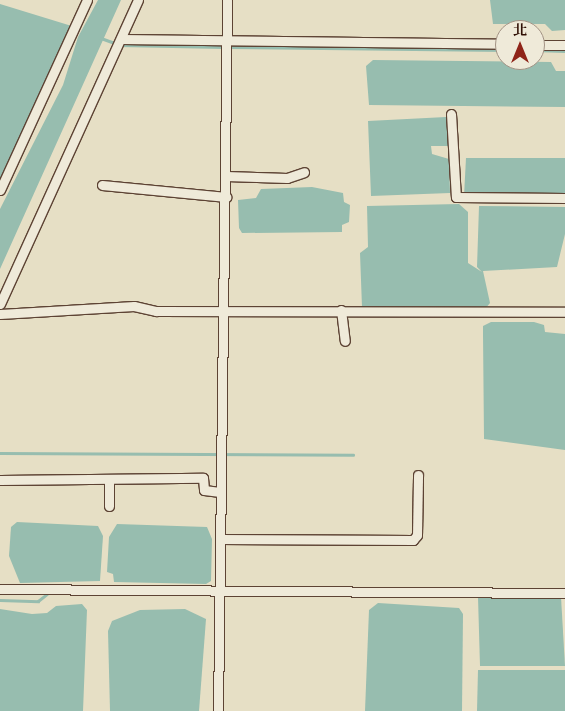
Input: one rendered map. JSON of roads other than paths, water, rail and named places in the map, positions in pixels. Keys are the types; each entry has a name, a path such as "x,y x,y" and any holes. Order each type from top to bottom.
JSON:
{"lane":[{"path":"0,190 87,0"},
{"path":"0,304 122,39 138,0"},
{"path":"218,711 221,310 226,197 227,0"},
{"path":"122,39 495,44"},
{"path":"545,45 565,45"},
{"path":"451,114 456,197 565,198"},
{"path":"226,176 287,178 304,172"},
{"path":"102,185 226,197"},
{"path":"0,314 134,306 156,311 565,312"},
{"path":"341,310 345,341"},
{"path":"220,539 413,540 417,536 418,475"},
{"path":"0,480 203,478 204,490 220,492"},
{"path":"109,479 109,506"},
{"path":"0,588 219,588 565,593"}],"waterway":[{"path":"101,38 120,45 224,47"},
{"path":"229,47 495,50"},
{"path":"545,50 565,51"},
{"path":"0,453 353,455"},
{"path":"0,600 38,601 47,594 219,594"}]}
